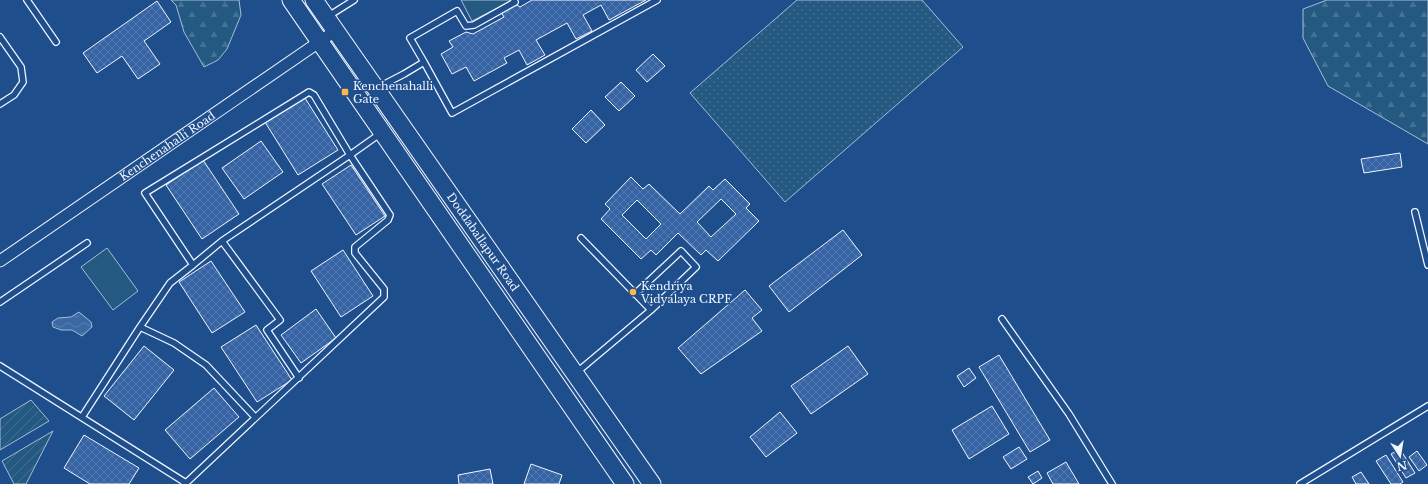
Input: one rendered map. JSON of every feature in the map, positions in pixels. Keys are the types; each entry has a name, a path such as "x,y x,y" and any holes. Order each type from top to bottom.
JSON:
{"main road":[{"name":"Doddaballapur Road","path":"291,0 383,131 625,484"},
{"name":"Doddaballapur Road","path":"314,0 652,484"}],"street":[{"name":"Kenchenahalli Road","path":"0,261 319,40 330,24"}],"lane":[{"path":"27,0 56,42"},
{"path":"330,24 354,0"},
{"path":"514,0 514,2 474,25 466,26 457,11 410,38 452,113 657,0"},
{"path":"0,37 21,67 23,82 14,95 0,104"},
{"path":"376,88 424,62"},
{"path":"0,366 185,483 384,297 384,289 355,253 356,247 388,220 390,215 350,155 314,96 309,92 145,193 194,265"},
{"path":"82,417 170,282 194,265 222,241 350,155 383,131"},
{"path":"1416,212 1428,265"},
{"path":"581,238 651,310"},
{"path":"222,241 280,320 267,330 299,378"},
{"path":"0,302 87,243"},
{"path":"575,373 651,310 696,266 681,251 635,294"},
{"path":"1002,318 1069,414 1112,484"},
{"path":"140,327 174,343 206,365 255,417"},
{"path":"1300,484 1428,406"}],"green space":[{"path":"171,0 239,0 241,15 227,49 218,60 204,67 184,32 176,5"},
{"path":"461,0 511,0 511,1 472,21"},
{"path":"797,0 922,0 963,47 785,202 690,93"},
{"path":"1327,0 1428,0 1428,144 1328,86 1303,38 1303,9"},
{"path":"107,248 138,291 113,310 81,267"},
{"path":"31,400 49,421 0,450 0,419"},
{"path":"53,431 26,484 14,484 2,461"}],"water":[{"path":"79,312 91,322 92,327 82,336 72,330 61,330 53,327 52,322 58,318 71,317"}],"building":[{"path":"532,0 646,0 609,20 601,5 583,15 592,31 576,39 567,23 536,40 545,55 527,65 519,50 504,58 507,63 474,81 466,67 452,74 441,54 453,47 449,41 466,32 473,34 504,17 501,12 517,5 520,7"},
{"path":"157,1 171,22 144,41 160,64 138,79 122,56 97,73 83,53"},
{"path":"653,54 665,66 647,82 636,70"},
{"path":"621,82 635,96 619,111 605,97"},
{"path":"305,98 338,150 298,175 265,122"},
{"path":"591,110 605,125 586,143 572,129"},
{"path":"261,141 283,172 244,199 222,168"},
{"path":"1400,153 1402,167 1364,173 1361,159"},
{"path":"203,160 239,214 202,239 166,185"},
{"path":"351,165 385,216 356,235 322,184"},
{"path":"631,177 643,189 649,184 680,214 709,186 713,190 725,179 750,204 746,208 759,221 718,261 706,250 701,255 678,233 656,255 651,250 641,259 601,219 610,209 605,204","holes":["721,199 736,214 711,237 697,222","637,200 661,224 646,239 622,215"]},
{"path":"843,230 862,255 789,312 769,286"},
{"path":"343,250 373,296 341,317 311,271"},
{"path":"211,261 245,312 212,333 179,282"},
{"path":"745,290 762,310 752,318 762,331 701,374 678,348"},
{"path":"316,309 336,338 301,363 281,335"},
{"path":"256,325 292,380 257,402 221,347"},
{"path":"144,346 174,370 134,420 104,396"},
{"path":"848,346 868,374 811,414 791,386"},
{"path":"999,355 1050,440 1030,452 979,367"},
{"path":"969,368 976,378 964,387 957,376"},
{"path":"214,388 239,417 190,459 165,430"},
{"path":"992,406 1009,434 969,459 952,430"},
{"path":"780,412 797,433 766,457 750,437"},
{"path":"84,435 139,468 129,484 90,484 64,468"},
{"path":"1019,447 1027,459 1011,469 1003,457"},
{"path":"1400,449 1415,473 1406,478 1391,454"},
{"path":"1417,451 1427,465 1419,471 1409,457"},
{"path":"1386,455 1403,482 1400,484 1391,484 1376,461"},
{"path":"1066,462 1079,484 1053,484 1047,473"},
{"path":"531,464 562,475 559,484 524,484"},
{"path":"490,469 493,484 459,484 458,475"},
{"path":"1038,471 1042,478 1033,484 1028,477"},
{"path":"1361,472 1369,484 1356,484 1352,477"}],"place":[{"name":"Kenchenahalli Gate","path":"345,92"},
{"name":"Kendriya Vidyalaya CRPF","path":"633,292"}]}
